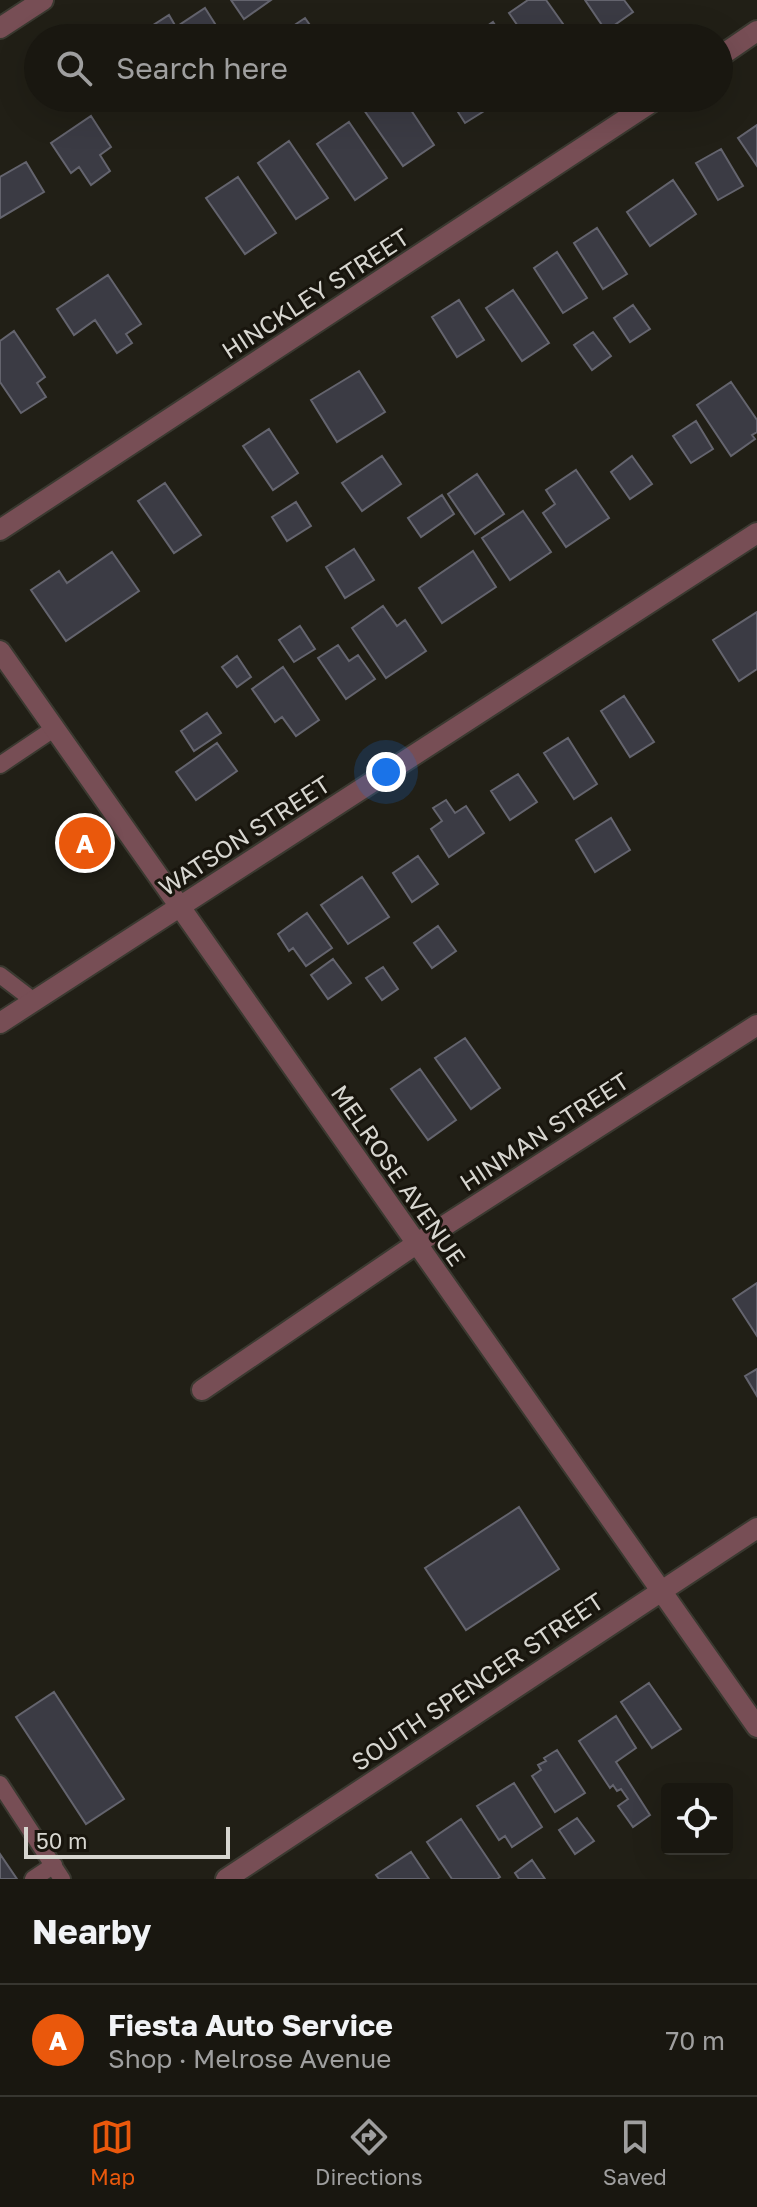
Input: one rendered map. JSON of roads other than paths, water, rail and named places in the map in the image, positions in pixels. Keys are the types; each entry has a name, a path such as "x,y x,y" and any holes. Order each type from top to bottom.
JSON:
{"street":[{"path":"0,28 43,0"},
{"path":"733,47 757,31"},
{"name":"HINCKLEY STREET","path":"0,530 637,112"},
{"name":"WATSON STREET","path":"0,1023 757,533"},
{"name":"MELROSE AVENUE","path":"0,651 757,1727"},
{"name":"HINMAN STREET","path":"202,1390 416,1244 757,1025"},
{"name":"SOUTH SPENCER STREET","path":"226,1879 757,1528"}],"lane":[{"path":"0,765 55,728"},
{"path":"0,975 34,1001"},
{"path":"0,1784 58,1872 33,1879"}],"place":[{"name":"Fiesta Auto Service","path":"85,843"}]}
